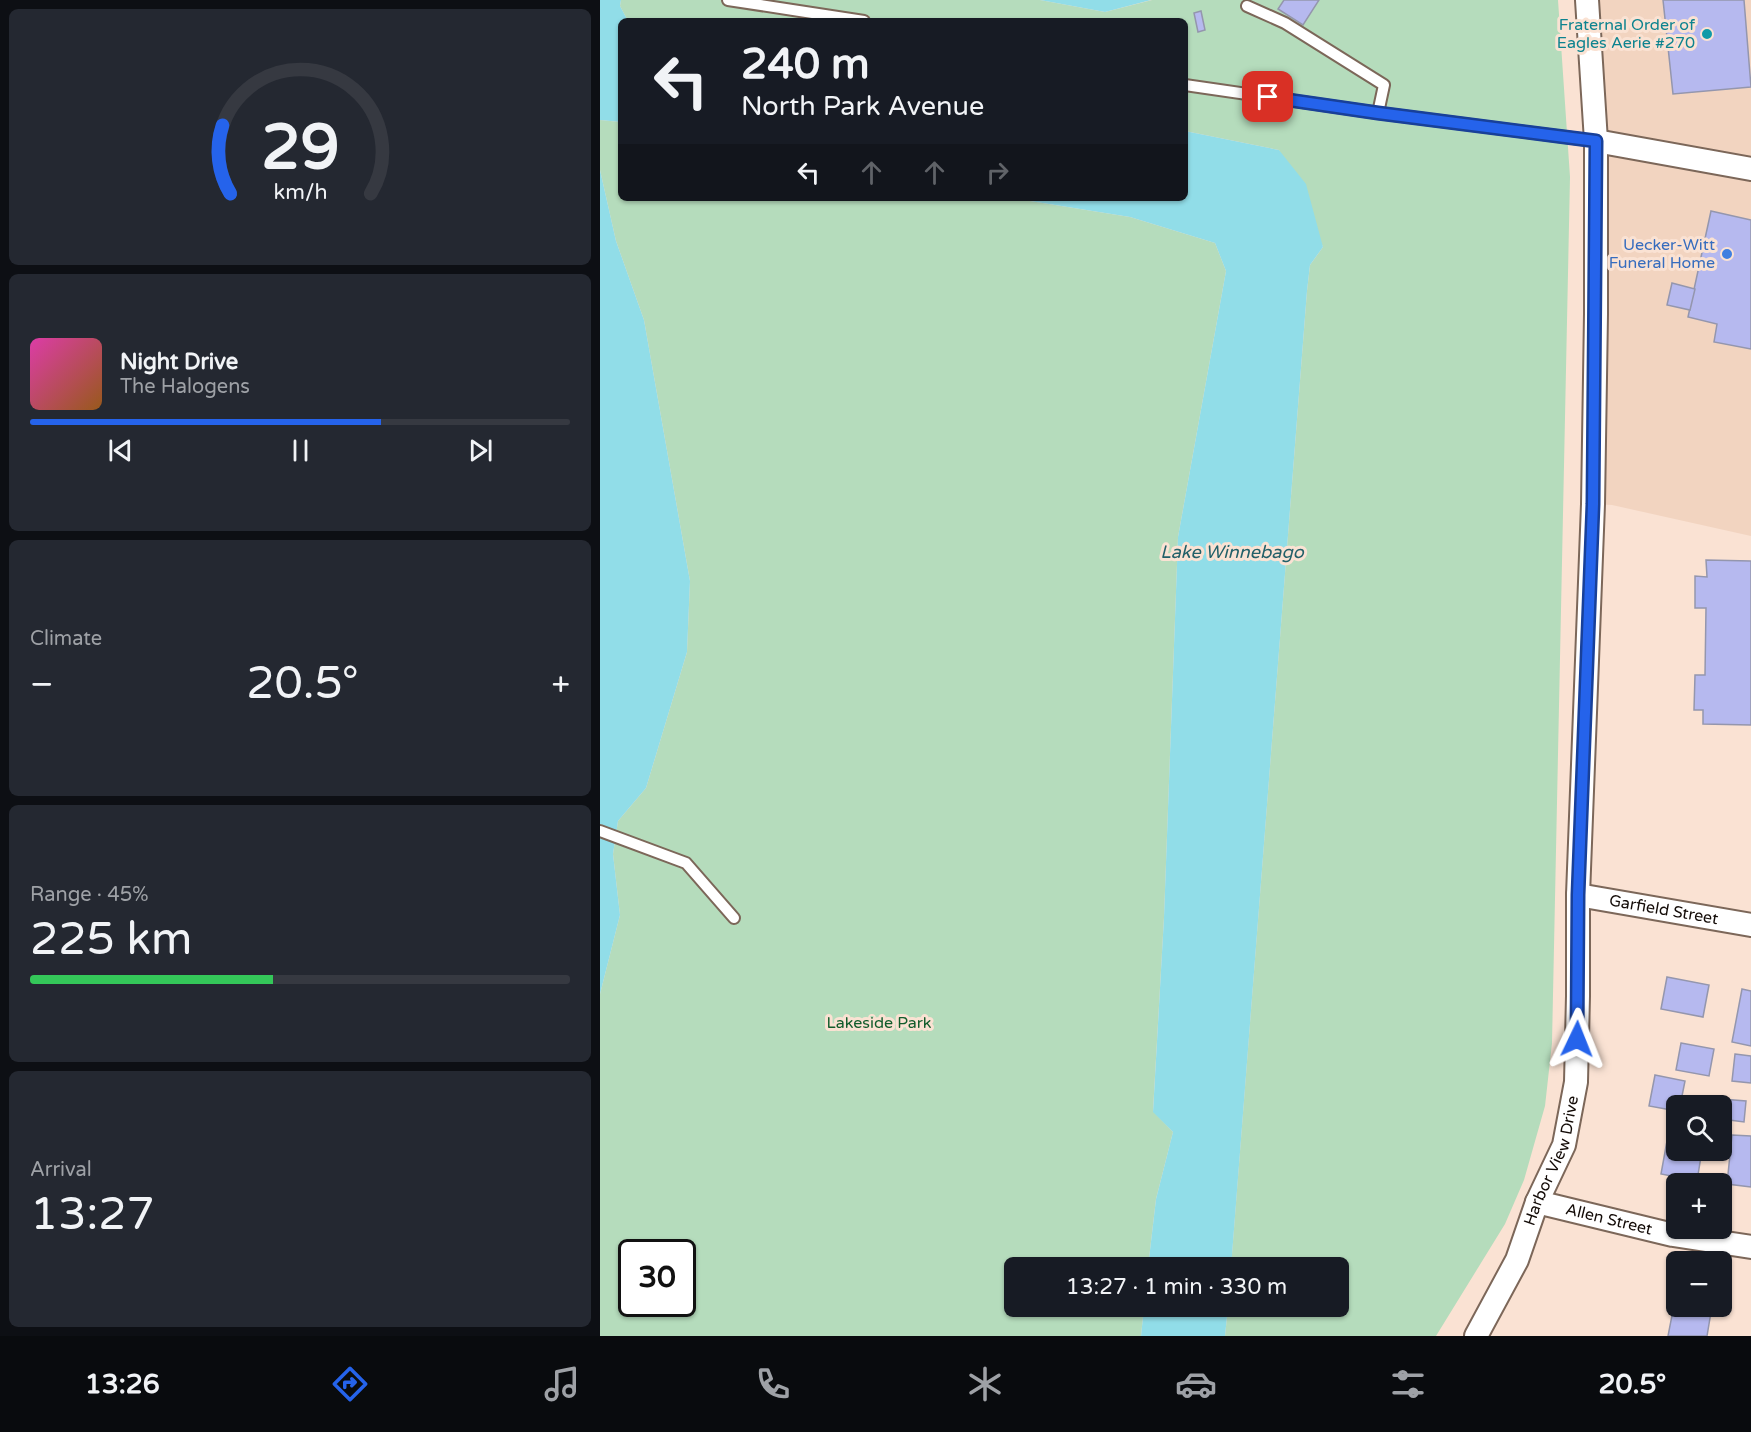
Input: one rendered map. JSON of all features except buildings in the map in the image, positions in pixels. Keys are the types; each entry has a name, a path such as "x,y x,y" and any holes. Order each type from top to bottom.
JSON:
{"street":[{"name":"Harbor View Drive","path":"1476,1336 1517,1260 1537,1202 1564,1145 1576,1082 1578,895 1593,504 1596,141 1587,0"},
{"path":"1596,141 1751,169"},
{"name":"Garfield Street","path":"1578,895 1751,925"},
{"name":"Allen Street","path":"1537,1202 1673,1235 1751,1247"}],"lane":[{"path":"728,0 845,18"},
{"path":"1247,6 1285,23 1384,85 1378,113"},
{"path":"1188,85 1596,141"},
{"path":"600,831 686,863 734,918"}],"shaded area":[{"path":"1587,0 1751,0 1751,536 1612,505 1593,504"}],"green space":[{"path":"621,0 1040,0 1105,12 1152,0 1558,0 1570,177 1552,1043 1545,1106 1524,1180 1505,1224 1436,1336 1225,1336 1227,1317 1349,1317 1349,1257 1232,1257 1307,291 1310,265 1323,247 1279,150 1188,132 1188,18 626,18 620,6"},
{"name":"Lakeside Park","path":"600,120 618,122 618,201 1030,201 1130,217 1215,243 1226,271 1178,537 1164,917 1153,1111 1173,1132 1156,1199 1149,1257 1004,1257 1004,1317 1143,1317 1141,1336 600,1336 600,994 620,915 613,854 618,821 646,788 687,652 690,581 644,320 616,241 600,170"}],"water":[{"path":"600,0 621,0 620,6 626,18 618,18 618,122 600,120"},
{"path":"1040,0 1151,0 1105,12"},
{"name":"Lake Winnebago","path":"1188,132 1279,150 1306,184 1323,247 1310,265 1307,291 1232,1257 1149,1257 1156,1199 1173,1132 1153,1112 1164,917 1178,537 1226,271 1215,243 1130,217 1030,201 1188,201"},
{"path":"600,170 616,241 644,320 690,581 687,652 646,788 618,821 613,854 620,915 600,994"},
{"path":"1143,1317 1227,1317 1225,1336 1141,1336"}],"place":[{"name":"Fraternal Order of Eagles Aerie #270","path":"1707,34"},
{"name":"Uecker-Witt Funeral Home","path":"1727,254"}],"route":[{"path":"1268,97 1596,141 1593,504 1578,895 1577,1039"}]}
